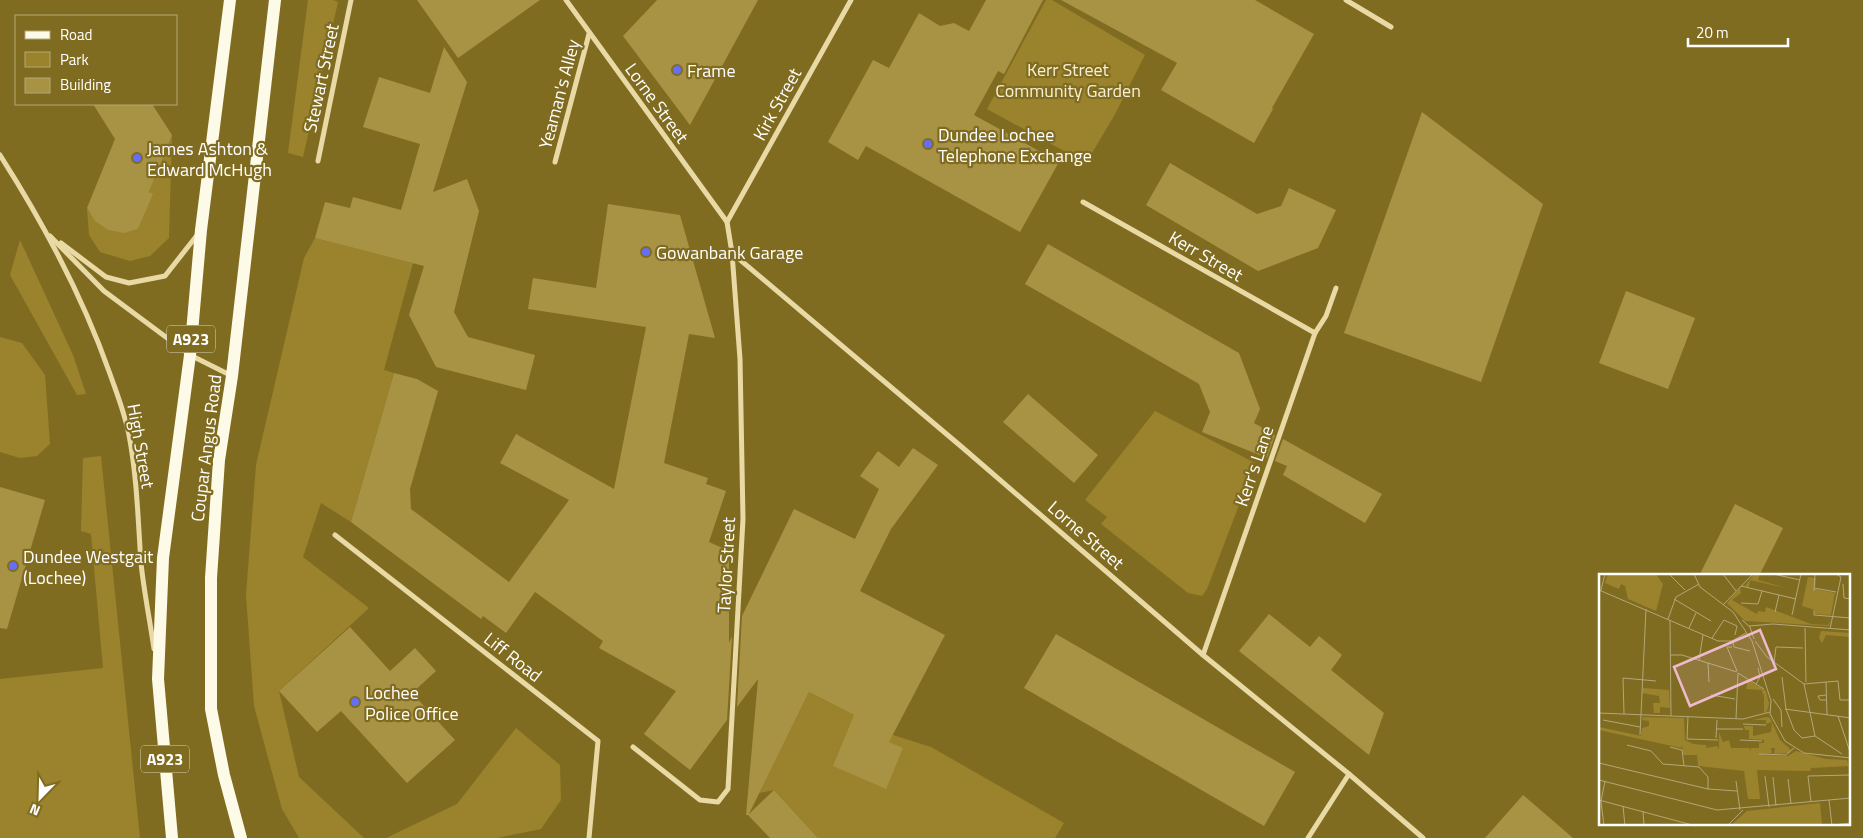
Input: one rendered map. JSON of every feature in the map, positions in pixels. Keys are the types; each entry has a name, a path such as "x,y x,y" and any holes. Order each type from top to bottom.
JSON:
{"main road":[{"name":"Coupar Angus Road","path":"172,838 158,679 163,558 190,355 201,230 230,0"},
{"name":"Coupar Angus Road","path":"241,838 224,776 211,709 211,578 219,460 232,376 275,0"}],"street":[{"name":"Stewart Street","path":"318,161 351,0"},
{"name":"Lorne Street","path":"566,0 727,222"},
{"name":"Kirk Street","path":"727,222 851,0"},
{"path":"1346,0 1391,27"},
{"name":"Yeaman's Alley","path":"554,162 589,34"},
{"name":"High Street","path":"0,155 46,232 98,340 129,433 135,469 142,566 158,679"},
{"name":"Kerr Street","path":"1083,202 1315,334"},
{"name":"Taylor Street","path":"633,747 700,800 718,802 728,789 743,519 740,359 732,253 727,222"},
{"name":"High Street","path":"46,232 106,277 129,283 165,276 201,230"},
{"name":"High Street","path":"46,232 104,291 190,355 232,376"},
{"name":"Lorne Street","path":"732,253 963,448 1203,655 1349,774 1423,838"},
{"name":"Kerr's Lane","path":"1203,655 1315,334 1326,316 1336,288"},
{"name":"Liff Road","path":"334,535 598,741 589,838"},
{"path":"1308,838 1349,774"}],"green space":[{"path":"308,0 333,0 338,2 303,157 288,153"},
{"name":"Kerr Street Community Garden","path":"1046,0 1052,0 1145,55 1114,116 1086,163 987,109"},
{"path":"172,135 169,238 150,256 130,261 100,252 89,235 87,208 97,221 108,229 129,231 138,229 152,194 149,192"},
{"path":"315,238 413,263 384,370 394,373 351,522 321,503 303,557 369,608 279,691 299,777 364,838 299,838 282,809 254,706 246,595 256,465 304,258"},
{"path":"20,240 73,355 86,394 77,395 10,275"},
{"path":"0,337 22,343 45,375 50,444 37,456 20,458 0,452"},
{"path":"1155,411 1255,463 1207,589 1202,596 1188,593 1101,524 1107,517 1085,500"},
{"path":"101,456 140,838 0,838 0,679 103,668 91,534 81,531 83,458"},
{"path":"809,692 893,735 931,747 1064,823 1055,838 818,838 774,790 759,793"},
{"path":"516,728 560,765 561,800 541,829 497,838 386,838 457,804"}],"building":[{"path":"417,0 540,0 458,58"},
{"path":"657,0 758,0 690,125 623,36"},
{"name":"Dundee Lochee Telephone Exchange","path":"986,0 1043,0 1004,74 998,71 974,115 1059,162 1020,232 866,146 858,160 828,142 873,60 889,68 919,13 940,26 954,23 969,31"},
{"path":"1061,0 1255,0 1314,34 1254,143 1161,90 1177,63"},
{"path":"444,47 467,82 433,192 467,179 479,211 454,312 468,337 535,355 526,390 436,367 409,315 424,266 315,238 325,202 350,208 353,197 401,210 420,144 363,127 379,77 430,93"},
{"name":"James Ashton & Edward McHugh","path":"94,105 153,105 172,135 149,192 153,194 138,229 124,233 108,230 95,221 87,208 115,139"},
{"path":"1422,112 1543,204 1481,382 1344,333"},
{"path":"1170,163 1257,214 1281,206 1289,188 1336,210 1318,248 1258,271 1146,205"},
{"path":"608,204 680,215 715,338 689,334 664,463 708,478 706,484 726,491 709,542 729,551 729,643 732,636 727,720 690,770 644,734 676,691 599,648 603,641 535,592 506,633 483,616 481,619 351,522 394,373 417,379 438,391 410,489 411,509 509,582 569,500 500,463 516,434 614,489 646,327 528,309 533,278 596,288"},
{"path":"1048,244 1239,353 1260,409 1254,423 1275,435 1267,458 1202,432 1210,412 1199,384 1025,284"},
{"path":"1626,291 1695,318 1668,389 1599,363"},
{"path":"1028,394 1098,455 1074,483 1003,422"},
{"path":"1283,439 1382,494 1365,523 1283,475 1287,466 1275,461"},
{"path":"913,448 938,465 891,529 860,591 945,635 889,742 903,748 886,789 833,766 854,715 809,692 749,814 774,790 818,838 770,838 746,815 758,679 737,707 742,616 794,509 855,539 879,489 860,476 878,451 899,467"},
{"name":"Dundee Westgait (Lochee)","path":"0,487 45,500 7,629 0,628"},
{"path":"1735,504 1783,528 1760,574 1700,574"},
{"path":"1269,614 1310,647 1319,636 1342,655 1331,670 1384,713 1369,755 1239,651"},
{"name":"Lochee Police Office","path":"350,627 390,671 415,648 436,671 412,693 455,740 407,783 341,711 317,732 279,691"},
{"path":"1056,634 1295,772 1264,826 1024,688"},
{"path":"1523,795 1573,838 1485,838"}],"place":[{"name":"Frame","path":"677,70"},
{"name":"Dundee Lochee Telephone Exchange","path":"928,144"},
{"name":"James Ashton & Edward McHugh","path":"137,158"},
{"name":"Gowanbank Garage","path":"646,252"},
{"name":"Dundee Westgait (Lochee)","path":"13,566"},
{"name":"Lochee Police Office","path":"355,702"}]}
